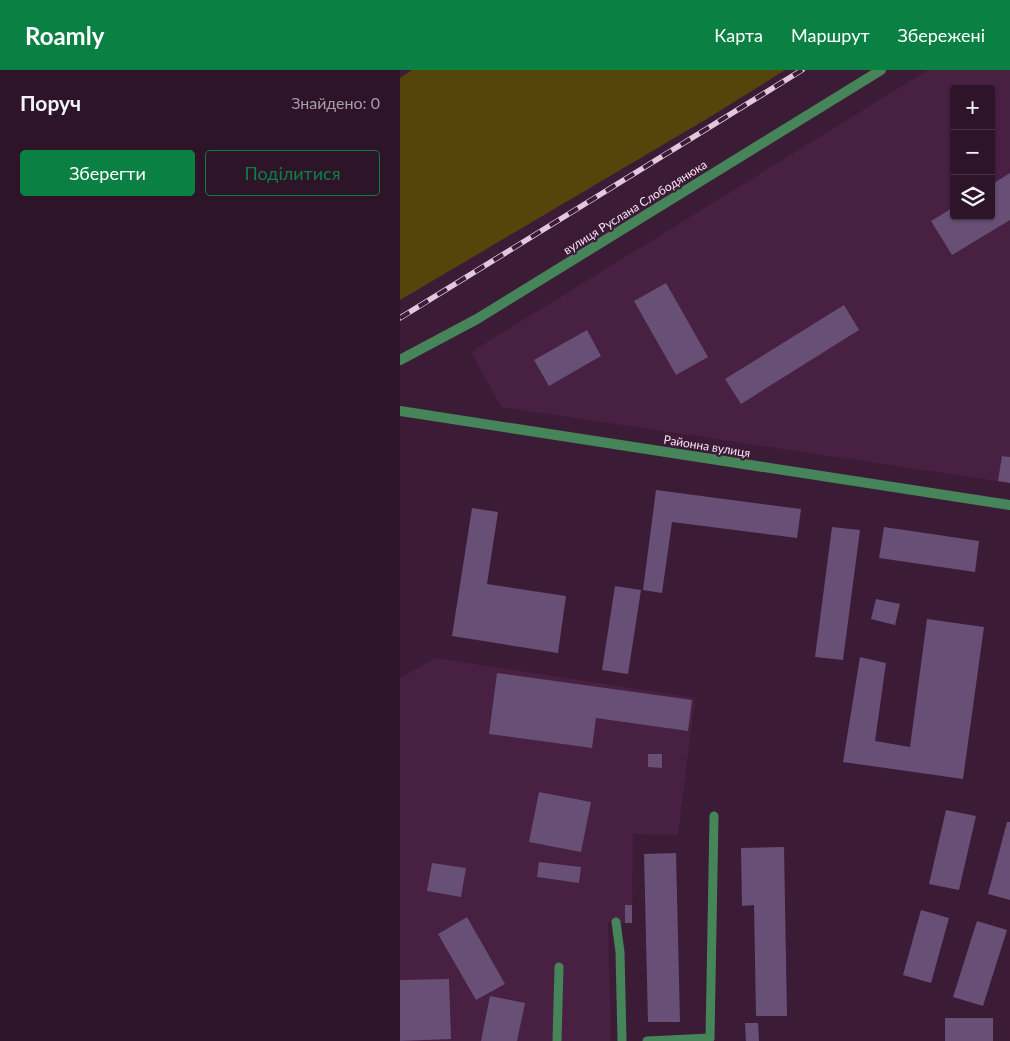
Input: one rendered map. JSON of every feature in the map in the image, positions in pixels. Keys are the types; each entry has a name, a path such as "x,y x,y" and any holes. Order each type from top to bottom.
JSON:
{"street":[{"name":"вулиця Руслана Слободянюка","path":"400,360 477,319 881,70"},
{"name":"Районна вулиця","path":"400,411 1010,505"}],"lane":[{"path":"647,1041 710,1039 714,816"},
{"path":"616,922 620,952 622,1041"},
{"path":"557,1041 559,967"}],"shaded area":[{"path":"412,70 785,70 710,117 400,300 400,78"},
{"path":"928,70 1010,70 1010,483 501,407 471,352"},
{"path":"436,658 695,698 678,835 633,834 632,923 608,922 611,1041 400,1041 400,678"}],"building":[{"path":"1010,173 1010,220 952,255 931,221 950,209 950,220 995,220 995,182"},
{"path":"666,283 708,357 676,375 634,301"},
{"path":"844,305 859,330 741,404 725,379"},
{"path":"587,330 601,356 549,386 534,360"},
{"path":"1002,456 1010,457 1010,483 998,481"},
{"path":"656,490 801,509 797,538 672,522 662,593 643,590"},
{"path":"472,508 498,512 487,584 566,596 558,653 452,636"},
{"path":"832,527 860,530 843,660 815,657"},
{"path":"884,527 979,541 975,572 879,558"},
{"path":"615,586 641,590 628,674 602,670"},
{"path":"876,599 900,604 895,625 871,619"},
{"path":"927,619 984,627 963,779 843,762 860,657 886,663 875,741 910,747"},
{"path":"497,673 692,700 688,731 596,718 592,748 489,734"},
{"path":"648,754 662,754 662,768 648,767"},
{"path":"539,792 591,802 581,852 529,842"},
{"path":"946,810 976,816 959,890 929,884"},
{"path":"1007,822 1010,822 1010,900 988,894"},
{"path":"784,847 787,1016 756,1016 754,905 742,906 741,848"},
{"path":"676,853 680,1022 648,1022 644,854"},
{"path":"539,862 581,867 579,883 537,877"},
{"path":"432,863 466,868 461,897 427,891"},
{"path":"625,905 632,905 632,923 625,923"},
{"path":"921,910 949,918 931,983 903,975"},
{"path":"467,917 505,984 476,1000 438,934"},
{"path":"977,921 1007,930 983,1006 953,997"},
{"path":"449,979 451,1039 400,1041 400,980"},
{"path":"490,996 525,1003 517,1041 481,1041"},
{"path":"945,1018 993,1018 993,1041 945,1041"},
{"path":"745,1023 758,1023 759,1041 746,1041"}],"railway":[{"path":"400,318 802,70"}]}
